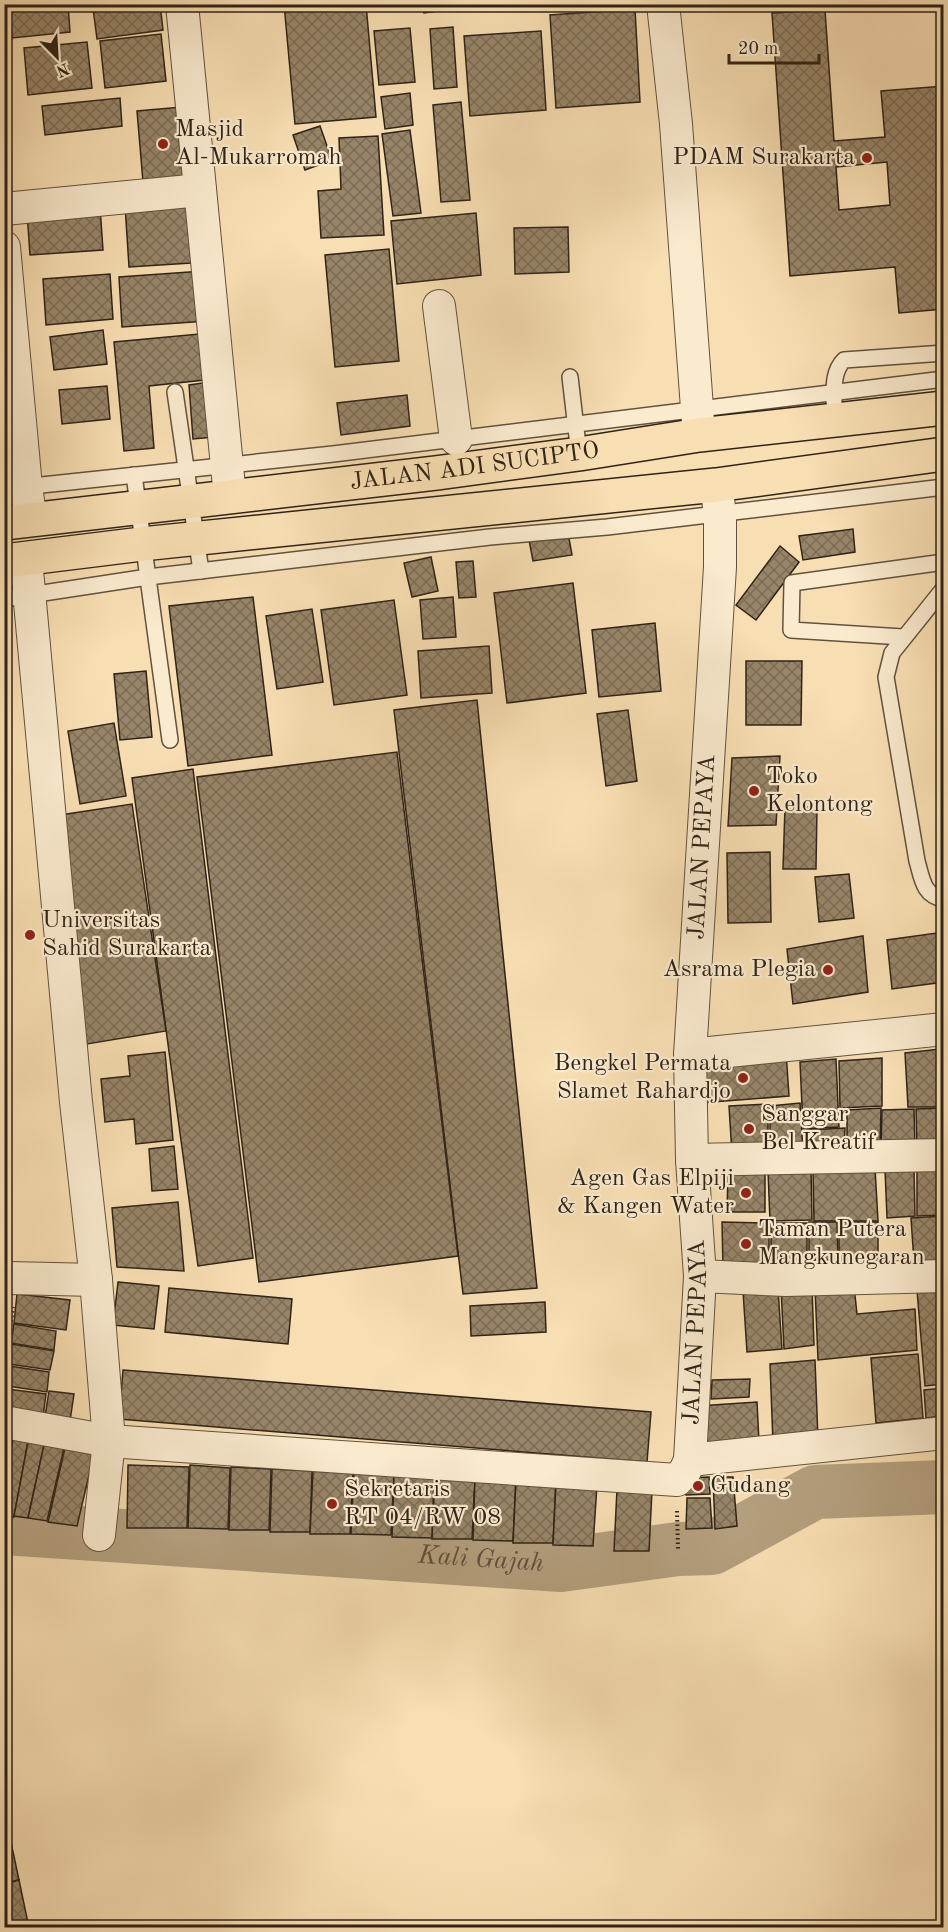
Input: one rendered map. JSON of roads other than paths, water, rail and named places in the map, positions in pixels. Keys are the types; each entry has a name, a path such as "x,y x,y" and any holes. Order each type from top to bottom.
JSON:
{"highway":[{"name":"JALAN ADI SUCIPTO","path":"18,522 137,507 189,486 230,497 334,469 698,422 834,406 944,408"},
{"name":"JALAN ADI SUCIPTO","path":"15,560 196,538 262,548 718,500 835,484 944,454"}],"street":[{"path":"182,4 230,497"},
{"path":"663,4 676,124 698,422"},
{"path":"4,209 200,190"},
{"path":"4,247 18,522"},
{"path":"439,306 460,452"},
{"name":"JALAN PEPAYA","path":"684,1470 700,1276 692,1160 690,1055 718,591 718,500"},
{"path":"15,560 17,598 96,1280 109,1441 99,1535"},
{"path":"690,1055 944,1029"},
{"path":"692,1160 944,1155"},
{"path":"700,1276 786,1280 944,1276"},
{"path":"13,1279 96,1280"},
{"path":"4,1422 109,1441 684,1470 944,1433"}],"lane":[{"path":"834,406 834,385 840,364 844,360 944,353"},
{"path":"570,377 577,439"},
{"name":"JALAN ADI SUCIPTO","path":"834,406 944,380"},
{"path":"175,392 201,571"},
{"name":"JALAN ADI SUCIPTO","path":"15,488 134,475 189,486 227,464 334,469"},
{"path":"134,475 170,740"},
{"name":"JALAN ADI SUCIPTO","path":"835,484 944,488"},
{"name":"JALAN ADI SUCIPTO","path":"17,598 201,571 262,548"},
{"path":"903,638 791,630 792,583 944,562"},
{"path":"944,588 892,653 886,677 917,861 924,887 936,898 944,899"}],"waterway":[{"name":"Kali Gajah","path":"4,1528 561,1565 678,1549 712,1548 815,1492 944,1487"}],"place":[{"name":"Masjid Al-Mukarromah","path":"163,144"},
{"name":"PDAM Surakarta","path":"867,158"},
{"name":"Toko Kelontong","path":"754,791"},
{"name":"Universitas Sahid Surakarta","path":"30,935"},
{"name":"Asrama Plegia","path":"828,970"},
{"name":"Bengkel Permata Slamet Rahardjo","path":"743,1078"},
{"name":"Sanggar Bel Kreatif","path":"749,1129"},
{"name":"Agen Gas Elpiji & Kangen Water","path":"746,1193"},
{"name":"Taman Putera Mangkunegaran","path":"746,1244"},
{"name":"Gudang","path":"698,1486"},
{"name":"Sekretaris RT 04/RW 08","path":"332,1504"}]}
